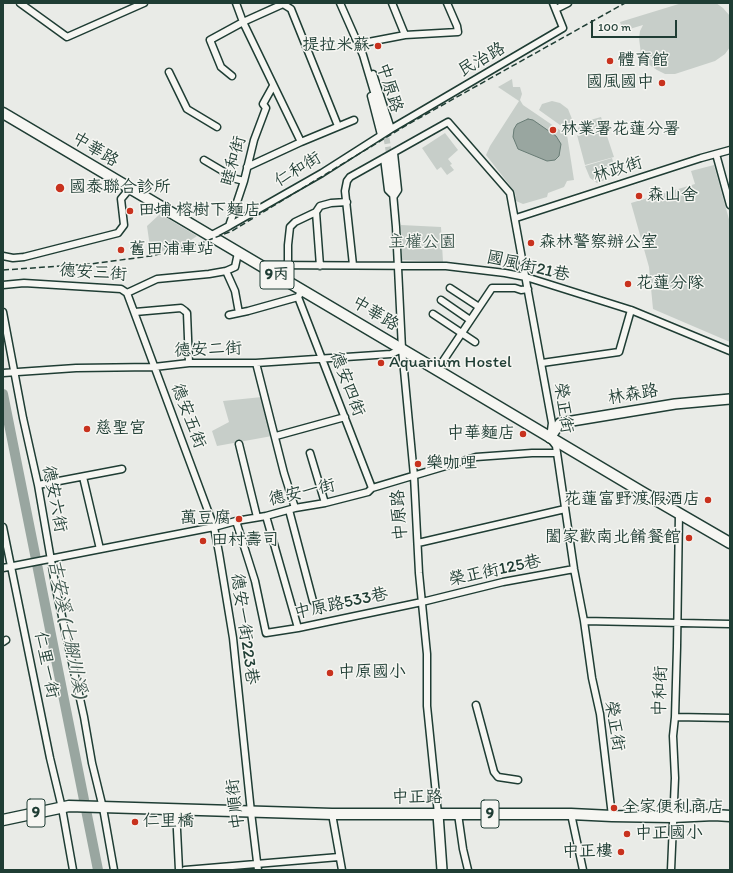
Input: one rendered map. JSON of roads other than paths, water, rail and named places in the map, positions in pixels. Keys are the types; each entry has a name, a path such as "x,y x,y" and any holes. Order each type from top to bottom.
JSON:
{"main road":[{"name":"中華路","path":"3,113 238,253 261,265 300,294 402,349 550,438 730,543"},
{"name":"9","path":"3,820 65,807 103,808"},
{"name":"中正路","path":"103,808 332,814 571,814 673,817 714,815 730,816"}],"street":[{"path":"20,3 67,37 133,6 144,3"},
{"path":"236,3 243,22 301,142"},
{"path":"340,3 363,55 381,136"},
{"path":"392,3 405,36"},
{"path":"358,44 405,36 458,32 447,3"},
{"name":"民治路","path":"388,129 563,28 553,3"},
{"path":"556,9 568,3"},
{"path":"232,76 221,68 210,40 243,22 283,4 291,9 338,126"},
{"name":"中原路","path":"363,55 388,129"},
{"path":"169,72 188,109 217,127"},
{"name":"睦和街","path":"229,226 244,181 254,140 266,108 263,104 273,86"},
{"path":"247,167 354,120"},
{"name":"榮正街","path":"347,202 346,186 350,177 387,158 448,122 510,193 516,218 542,363 552,423 550,438 556,446 574,569 584,621 592,678 600,714 612,816"},
{"name":"仁和街","path":"229,226 322,173 381,136 388,129"},
{"name":"林政街","path":"516,218 730,150"},
{"path":"394,153 398,190 394,196"},
{"path":"716,154 730,205"},
{"name":"中原路","path":"387,158 394,196 402,349 414,476 427,654 428,706 442,870"},
{"path":"204,160 231,176 244,181"},
{"path":"3,256 13,258 24,257 118,234 124,225 121,199 126,193 126,186"},
{"path":"288,265 290,227 295,222 316,212 320,206 331,203 347,202 353,265"},
{"path":"316,212 320,266"},
{"path":"210,236 229,226"},
{"path":"238,253 235,267 226,271 235,291 239,313"},
{"name":"國風街21巷","path":"261,265 446,266 490,270 526,277 631,310 730,351"},
{"name":"德安三街","path":"3,285 24,283 106,288 121,289 127,293 157,279 226,271"},
{"path":"450,288 479,308"},
{"path":"437,370 492,288 528,289"},
{"name":"德安五街","path":"127,293 214,527"},
{"path":"228,315 300,294"},
{"name":"德安四街","path":"300,294 321,358 372,488"},
{"path":"441,300 470,320"},
{"path":"135,312 181,308 185,310 187,313 189,363"},
{"path":"542,363 619,352 631,310"},
{"name":"德安六街","path":"3,312 38,485 56,589 84,717 92,763 103,808 114,870"},
{"path":"433,314 475,342"},
{"name":"德安二街","path":"3,373 76,368 154,367 189,363 256,363 391,354 402,349"},
{"path":"256,363 276,436 313,601"},
{"name":"林森路","path":"550,438 560,423 675,404 730,399"},
{"path":"276,436 345,417"},
{"path":"239,444 257,517"},
{"path":"310,453 325,503"},
{"name":"德安一街","path":"3,568 214,527 236,521 325,503 368,492 372,488 476,457 556,453"},
{"path":"38,485 122,469"},
{"path":"83,477 100,549"},
{"path":"418,543 492,527 565,508"},
{"name":"中和街","path":"671,870 675,778 673,736 675,717 678,513"},
{"path":"266,516 298,628"},
{"name":"中原路533巷","path":"236,521 255,581 266,633 298,628 422,602"},
{"name":"仁里一街","path":"3,527 50,758 65,807 72,870"},
{"name":"德安一街223巷","path":"214,527 233,638 242,734"},
{"name":"榮正街125巷","path":"422,602 503,582 574,569"},
{"path":"584,621 730,624"},
{"path":"476,706 494,772 498,777 518,780"},
{"path":"675,717 730,718"},
{"name":"中順街","path":"242,734 258,867"},
{"path":"176,810 179,870"},
{"path":"332,814 342,870"},
{"path":"458,814 463,849 468,870"},
{"path":"571,814 583,870"},
{"path":"185,870 258,867 339,857"}],"waterway":[{"name":"吉安溪 (七腳川溪)","path":"3,394 98,870"}],"tunnel":[{"path":"385,129 390,159"}],"railway":[{"path":"3,270 90,264 151,256 201,243 232,231 405,126 625,3"}],"place":[{"name":"提拉米蘇","path":"378,46"},
{"name":"體育館","path":"610,61"},
{"name":"國風國中","path":"662,83"},
{"name":"林業署花蓮分署","path":"553,130"},
{"name":"國泰聯合診所","path":"60,188"},
{"name":"森山舍","path":"639,196"},
{"name":"田埔 榕樹下麵店","path":"130,211"},
{"name":"森林警察辦公室","path":"531,243"},
{"name":"舊田浦車站","path":"121,250"},
{"name":"花蓮分隊","path":"628,284"},
{"name":"Aquarium Hostel","path":"381,363"},
{"name":"慈聖宮","path":"87,429"},
{"name":"中華麵店","path":"523,434"},
{"name":"樂咖哩","path":"418,464"},
{"name":"花蓮富野渡假酒店","path":"708,500"},
{"name":"萬豆腐","path":"239,519"},
{"name":"闔家歡南北餚餐館","path":"689,538"},
{"name":"田村壽司","path":"203,541"},
{"name":"中原國小","path":"330,673"},
{"name":"全家便利商店","path":"614,808"},
{"name":"仁里橋","path":"135,822"},
{"name":"中正國小","path":"627,834"},
{"name":"中正樓","path":"621,852"}],"park label":[{"name":"主權公園","path":"422,243"}]}
